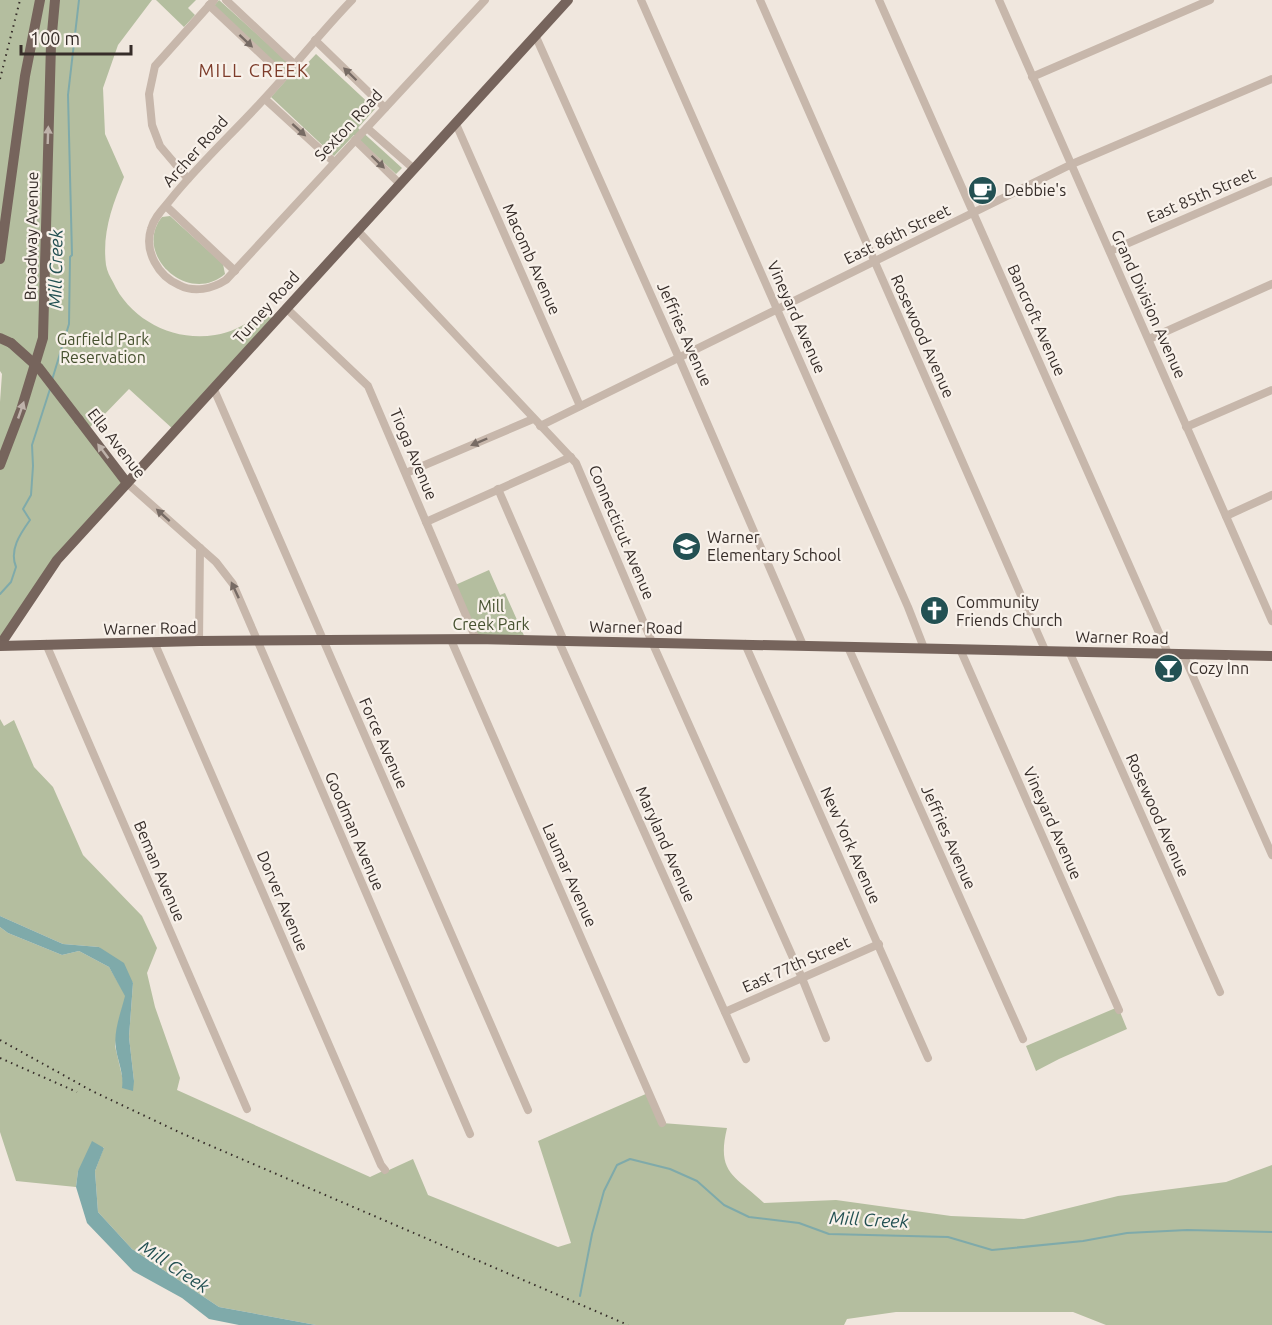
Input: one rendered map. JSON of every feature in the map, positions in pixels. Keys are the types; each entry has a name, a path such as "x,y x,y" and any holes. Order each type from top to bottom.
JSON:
{"main road":[{"name":"Broadway Avenue","path":"0,259 25,76 40,0"},
{"name":"Broadway Avenue","path":"0,465 21,410 43,338 50,67 56,0"},
{"name":"Turney Road","path":"0,646 57,560 568,0"},
{"name":"Ella Avenue","path":"0,338 11,343 39,368 127,483"},
{"name":"Warner Road","path":"0,646 322,639 476,639 1272,656"}],"street":[{"path":"226,0 294,64"},
{"name":"Archer Road","path":"235,272 219,285 197,289 184,288 166,277 154,260 149,239 151,228 156,217 188,179 265,99 352,0"},
{"name":"Sexton Road","path":"235,272 485,0"},
{"name":"Vineyard Avenue","path":"640,0 778,310 924,648"},
{"name":"Rosewood Avenue","path":"760,0 1045,650"},
{"name":"Bancroft Avenue","path":"879,0 1168,653"},
{"name":"Grand Division Avenue","path":"999,0 1186,427 1268,602 1272,621"},
{"path":"1032,77 1210,0"},
{"path":"188,179 160,146 152,125 149,94 155,66 212,3 284,76"},
{"name":"Jeffries Avenue","path":"536,37 679,358 803,645"},
{"path":"315,40 385,108"},
{"name":"East 86th Street","path":"540,426 1072,164 1272,79"},
{"path":"265,99 334,162"},
{"name":"Macomb Avenue","path":"456,124 580,406"},
{"path":"367,128 414,169"},
{"path":"355,140 400,184"},
{"name":"East 85th Street","path":"1110,251 1272,181"},
{"path":"166,206 235,272"},
{"name":"Connecticut Avenue","path":"357,230 576,463 652,642 802,978 826,1038"},
{"path":"1149,339 1272,284"},
{"name":"Tioga Avenue","path":"286,308 368,386 476,639"},
{"name":"Force Avenue","path":"213,387 528,1110"},
{"path":"1186,427 1272,390"},
{"path":"406,473 533,419"},
{"path":"426,522 571,457"},
{"name":"Ella Avenue","path":"127,483 200,548"},
{"name":"Maryland Avenue","path":"498,489 561,641 746,1059"},
{"path":"1226,516 1272,495"},
{"path":"199,641 200,548"},
{"name":"Goodman Avenue","path":"200,548 216,562 233,584 470,1134"},
{"name":"Laumar Avenue","path":"451,640 662,1124"},
{"name":"Beman Avenue","path":"46,644 247,1109"},
{"name":"Dorver Avenue","path":"155,644 385,1170"},
{"name":"New York Avenue","path":"745,644 928,1058"},
{"name":"Jeffries Avenue","path":"848,647 1023,1039"},
{"name":"Vineyard Avenue","path":"960,649 1119,1010"},
{"name":"Rosewood Avenue","path":"1069,651 1220,992"},
{"path":"1183,654 1272,855"},
{"name":"East 77th Street","path":"725,1012 879,944"}],"green space":[{"name":"Garfield Park Reservation","path":"0,0 152,0 118,45 103,88 105,134 124,177 112,209 105,242 108,272 130,307 142,317 169,331 184,335 200,336 222,333 236,328 268,309 277,317 174,430 129,389 87,430 127,483 57,560 0,645 2,374 0,371"},
{"path":"156,0 196,0 188,8 195,15 184,27"},
{"path":"219,0 299,72 316,54 375,109 358,128 402,168 396,174 354,135 334,156 271,97 288,78 212,8"},
{"path":"170,216 223,264 225,274 210,282 195,284 181,280 168,271 159,260 154,246 155,231 162,217"},
{"name":"Mill Creek Park","path":"489,570 500,595 505,593 526,640 476,639 453,586"},
{"path":"0,719 4,726 14,720 34,767 53,787 83,855 142,916 157,948 147,973 155,1007 180,1078 177,1090 370,1177 413,1159 428,1195 558,1247 571,1243 538,1141 648,1093 662,1123 727,1128 724,1143 726,1165 737,1179 764,1203 836,1200 951,1216 1024,1219 1118,1196 1226,1182 1272,1165 1272,1325 1106,1325 1073,1312 896,1312 847,1319 844,1325 316,1325 219,1307 132,1249 98,1212 95,1171 104,1147 78,1171 76,1187 16,1181 0,1132 0,927 8,933 62,955 79,951 109,967 126,996 115,1046 123,1080 134,1081 129,1037 133,983 99,947 63,944 0,916"},
{"path":"1118,1007 1127,1029 1036,1071 1026,1046"}],"water":[{"path":"0,916 63,944 99,947 124,963 133,983 129,1037 133,1091 122,1088 116,1036 125,996 109,967 79,951 62,955 8,933 0,927"},
{"path":"92,1141 104,1148 95,1171 98,1212 132,1249 219,1307 316,1325 239,1325 209,1319 182,1298 133,1271 87,1223 76,1187 78,1171"}],"waterway":[{"name":"Mill Creek","path":"52,380 69,324 70,257 72,255 68,95 79,0"},
{"name":"Mill Creek","path":"0,594 11,582 16,567 15,548 30,520 23,509 31,495 32,445 50,389"},
{"name":"Mill Creek","path":"580,1296 592,1234 604,1191 617,1165 630,1159 670,1169 697,1181 724,1205 749,1217 799,1223 829,1234 948,1237 992,1250 1083,1241 1127,1233 1187,1230 1272,1232"}],"railway":[{"path":"0,79 20,0"},
{"path":"0,1040 92,1091 181,1133 628,1325"},
{"path":"0,1058 77,1092"}],"place":[{"name":"Debbie's","path":"983,190"},
{"name":"Warner Elementary School","path":"686,546"},
{"name":"Community Friends Church","path":"935,611"},
{"name":"Cozy Inn","path":"1168,668"}],"district":[{"name":"MILL CREEK","path":"254,71"}]}
